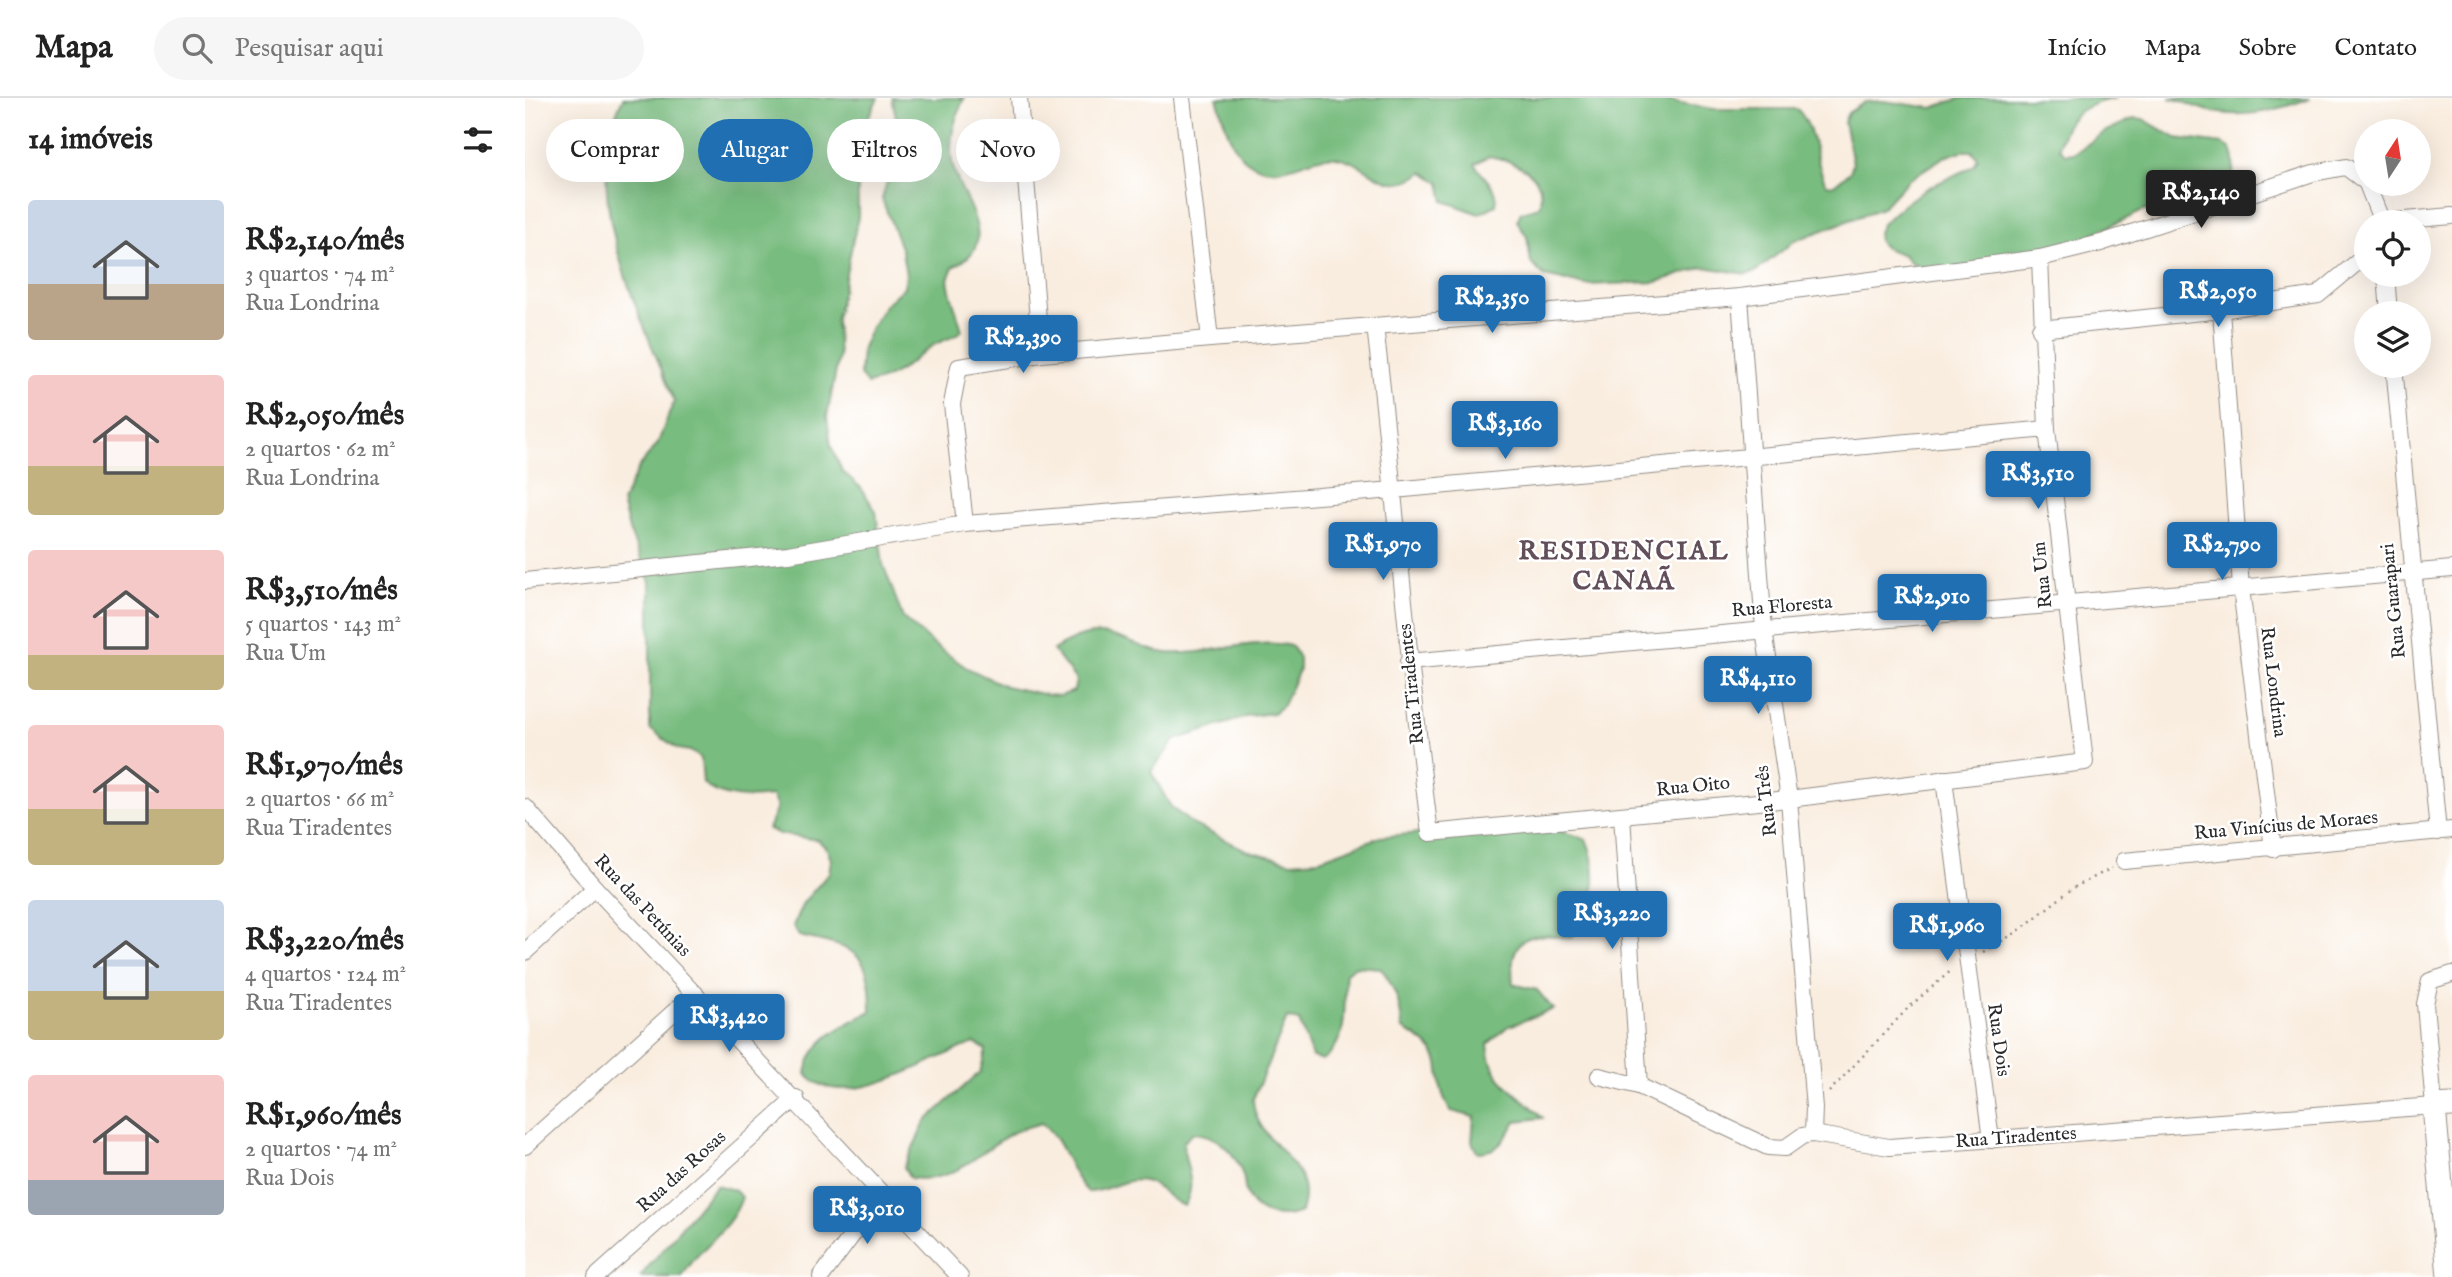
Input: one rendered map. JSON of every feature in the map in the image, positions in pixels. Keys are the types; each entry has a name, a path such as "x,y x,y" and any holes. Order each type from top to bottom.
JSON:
{"street":[{"path":"1019,98 1041,354"},
{"path":"1182,98 1210,339"},
{"path":"965,524 952,404 959,367 1041,354 1740,297 2040,258 2101,243 2313,173 2346,167 2354,173"},
{"path":"2431,218 2452,216"},
{"name":"Rua Um","path":"2040,258 2047,429 2085,762"},
{"path":"2041,329 2221,310 2318,295 2354,265"},
{"name":"Rua Três","path":"1740,297 1764,630 1789,799 1814,1108 1813,1134"},
{"name":"Rua Londrina","path":"2221,310 2241,587 2273,849"},
{"name":"Rua Tiradentes","path":"1375,326 1394,490 1408,662 1430,834"},
{"name":"Rua Guarapari","path":"2395,378 2412,572 2445,831"},
{"path":"525,581 788,554 965,524 1394,490 2047,429"},
{"name":"Rua Floresta","path":"1408,662 2452,569"},
{"name":"Rua Oito","path":"1430,834 1789,799 2085,762"},
{"name":"Rua Dois","path":"1944,779 1965,960 1991,1140"},
{"name":"Rua das Petúnias","path":"525,807 596,888 796,1098 960,1277"},
{"path":"1622,815 1639,1086"},
{"name":"Rua Vinícius de Moraes","path":"2124,861 2445,831"},
{"path":"525,952 596,888"},
{"path":"2449,1277 2443,1105 2425,1004 2430,981 2452,974"},
{"path":"525,1146 695,993"},
{"path":"1599,1076 1639,1086 1768,1147 1785,1148 1801,1136 1813,1134"},
{"name":"Rua das Rosas","path":"596,1277 796,1098"},
{"name":"Rua Tiradentes","path":"1813,1134 1889,1147 2443,1105"},
{"path":"821,1277 883,1194"}],"green space":[{"path":"623,98 878,98 868,119 827,119 827,182 858,182 858,217 836,321 839,355 827,417 831,446 842,471 861,488 876,511 883,564 903,618 933,644 967,668 1005,686 1060,696 1074,691 1076,680 1053,650 1088,635 1113,636 1167,653 1261,644 1292,646 1299,658 1299,670 1283,705 1273,713 1249,716 1175,740 1151,772 1171,807 1192,824 1246,850 1291,862 1317,860 1380,837 1530,822 1586,839 1594,878 1591,906 1586,918 1570,938 1543,935 1533,937 1524,940 1514,955 1513,984 1537,990 1553,1009 1507,1027 1488,1044 1490,1058 1500,1078 1543,1118 1516,1121 1497,1147 1477,1152 1472,1142 1474,1117 1451,1111 1444,1097 1436,1058 1420,1039 1402,1028 1399,1004 1386,975 1381,968 1356,966 1346,973 1344,1020 1342,1031 1332,1051 1323,1060 1312,1057 1299,1021 1287,1018 1253,1099 1256,1115 1263,1129 1294,1166 1301,1179 1304,1194 1301,1212 1285,1216 1269,1214 1255,1206 1246,1192 1240,1167 1230,1152 1209,1136 1192,1133 1183,1143 1190,1183 1184,1206 1156,1186 1144,1181 1128,1181 1088,1192 1075,1175 1056,1139 1041,1123 1014,1132 954,1171 927,1179 910,1178 904,1167 925,1122 980,1072 986,1050 975,1043 889,1079 865,1086 843,1089 822,1086 806,1074 814,1051 821,1043 839,1028 871,1011 867,975 863,963 856,955 833,944 799,936 793,926 803,903 829,873 831,860 827,849 818,840 779,834 768,829 777,807 772,796 735,797 710,789 703,783 701,758 690,751 678,749 650,729 650,582 629,530 622,502 639,467 657,445 674,401 630,290 618,251 609,212 607,182 684,182 684,119 616,119"},
{"path":"892,98 964,98 953,129 951,154 956,182 959,182 975,219 978,233 976,245 968,257 953,267 948,279 962,330 934,345 896,373 867,384 860,375 862,349 871,327 886,304 904,287 906,275 902,251 882,199 887,182 942,182 942,119 896,119"},
{"path":"1217,98 1654,98 1713,109 1797,109 1808,126 1826,184 1834,185 1850,172 1853,163 1844,122 1848,113 1865,102 1883,101 1932,108 1961,98 2117,98 2086,108 2071,119 2059,148 2065,154 2075,153 2106,131 2135,118 2143,119 2176,138 2223,144 2231,149 2234,158 2233,176 2220,189 2143,211 2045,256 1932,271 1885,248 1879,242 1878,232 1882,224 1925,189 1974,166 1978,158 1972,151 1962,151 1944,157 1908,180 1882,208 1794,241 1755,272 1746,274 1704,267 1657,282 1586,285 1544,276 1531,263 1527,237 1517,221 1521,212 1539,207 1541,196 1534,178 1519,166 1489,156 1475,164 1497,198 1496,205 1479,214 1444,201 1440,183 1424,172 1410,180 1388,181 1336,157 1315,159 1282,169 1259,168 1247,161 1236,149"},
{"path":"2170,98 2311,98 2258,113 2231,114 2217,113"},
{"path":"716,1185 734,1190 742,1197 730,1220 682,1277 640,1277"}],"district":[{"name":"RESIDENCIAL CANAÃ","path":"1624,566"}]}
